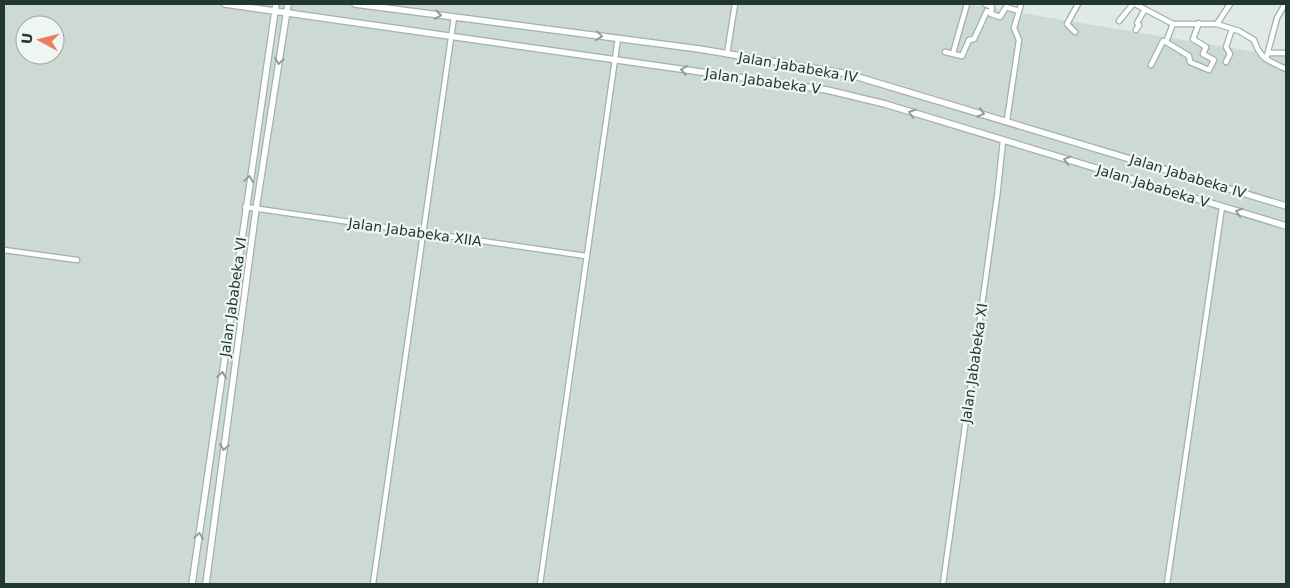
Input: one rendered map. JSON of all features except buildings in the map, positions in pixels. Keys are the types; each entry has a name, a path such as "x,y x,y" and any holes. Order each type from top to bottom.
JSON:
{"street":[{"name":"Jalan Jababeka V","path":"225,4 827,90 885,104 1286,226"},
{"name":"Jalan Jababeka VI","path":"192,584 245,207 276,4"},
{"name":"Jalan Jababeka VI","path":"206,584 256,208 288,4"},
{"name":"Jalan Jababeka IV","path":"355,4 618,38 848,74 1007,120 1286,206"},
{"path":"727,54 735,4"},
{"path":"953,54 967,4"},
{"path":"986,4 992,7 991,13"},
{"path":"1007,120 1019,40 1014,28 1021,4"},
{"path":"1075,32 1067,24 1078,4"},
{"path":"1119,21 1134,4 1173,24 1218,24 1251,38 1255,42 1256,50 1266,59 1286,69"},
{"path":"1218,24 1230,4"},
{"path":"1266,59 1277,18 1285,4"},
{"path":"945,52 962,55 969,40 974,39 977,34 987,11 1000,17 1006,7 1019,10"},
{"path":"1136,30 1139,26 1137,23 1145,9"},
{"path":"373,584 454,17"},
{"path":"1166,42 1189,56 1190,62 1208,70 1214,60 1203,54 1206,47 1193,38 1199,23"},
{"path":"1151,65 1163,41 1166,42 1173,24"},
{"path":"1226,62 1230,54 1226,46 1232,29"},
{"path":"540,584 613,60 618,38"},
{"path":"1268,53 1286,53"},
{"name":"Jalan Jababeka XI","path":"943,584 1003,141"},
{"name":"Jalan Jababeka XIIA","path":"245,207 586,256"},
{"path":"1167,584 1222,207"},
{"path":"4,250 77,260"}],"shaded area":[{"path":"4,4 966,4 1286,57 1286,584 4,584"}]}
